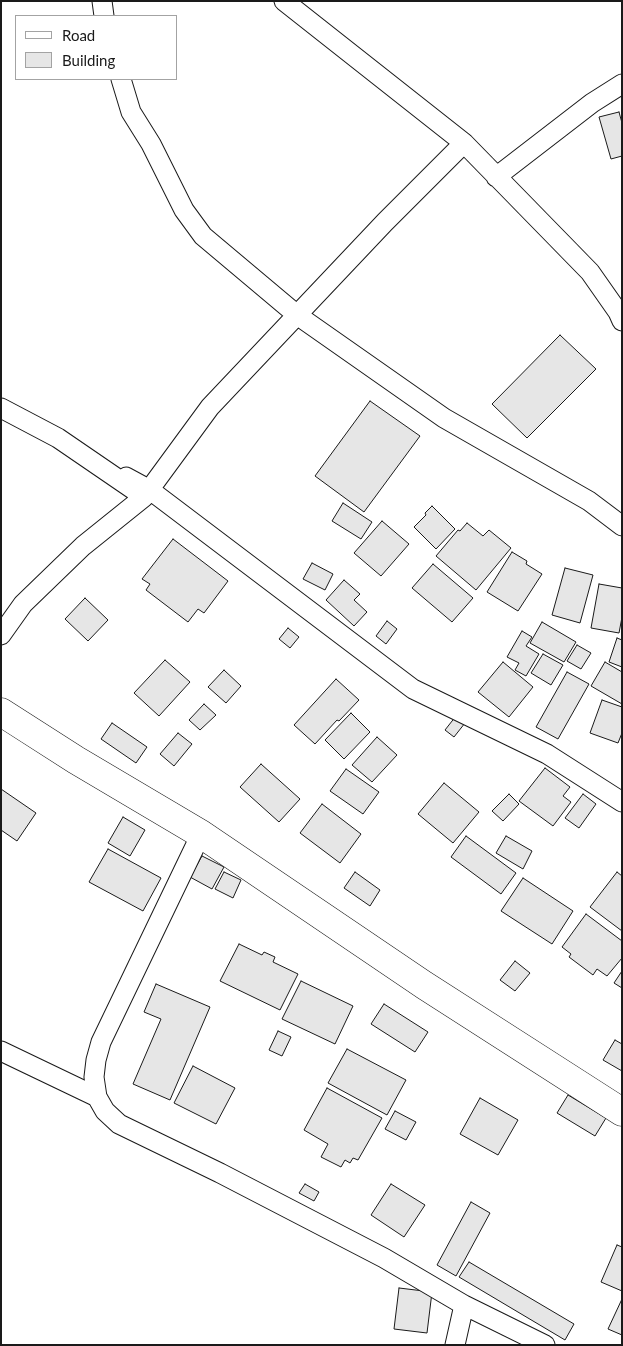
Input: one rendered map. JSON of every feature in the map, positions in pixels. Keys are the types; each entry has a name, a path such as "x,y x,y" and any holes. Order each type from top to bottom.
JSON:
{"street":[{"path":"102,1 104,15"},
{"path":"284,1 464,143 590,272 618,312 622,322"},
{"path":"121,80 131,112 184,210 203,236 297,315 444,418 589,501 622,526"},
{"path":"496,176 592,103 622,84"},
{"path":"1,635 23,604 83,546 147,494 210,407 464,143"},
{"path":"1,408 58,438 147,494"},
{"path":"126,477 413,689 547,754 622,802"},
{"path":"1,712 76,760 201,834 424,985 622,1112"},
{"path":"201,834 101,1042 94,1077 97,1097 105,1111 119,1124 220,1173 384,1258 464,1305 545,1345"},
{"path":"1,1051 97,1097"},
{"path":"455,1345 464,1305"}],"building":[{"path":"619,112 622,123 622,156 611,159 599,117"},
{"path":"560,335 596,369 527,438 492,404"},
{"path":"370,401 420,436 364,512 315,476"},
{"path":"343,503 372,522 361,539 332,521"},
{"path":"432,506 455,529 436,549 414,527"},
{"path":"382,521 409,544 381,576 354,553"},
{"path":"467,523 483,536 489,530 511,548 476,590 436,556 458,530 460,531"},
{"path":"173,539 228,581 204,613 198,609 188,622 146,590 150,584 142,579"},
{"path":"512,552 527,561 526,564 542,574 518,611 487,592"},
{"path":"312,563 333,574 325,590 303,579"},
{"path":"433,564 473,598 452,622 412,588"},
{"path":"565,568 593,575 580,623 552,615"},
{"path":"344,580 360,594 354,600 367,612 354,626 326,600"},
{"path":"599,584 622,588 622,617 619,633 591,628"},
{"path":"85,598 108,620 88,641 65,619"},
{"path":"387,621 397,629 386,644 376,636"},
{"path":"542,622 576,642 564,662 530,643"},
{"path":"288,628 299,637 290,648 279,639"},
{"path":"522,631 532,637 526,646 539,654 526,676 515,670 519,663 507,657"},
{"path":"617,638 622,640 622,667 609,662"},
{"path":"577,645 591,653 581,669 567,661"},
{"path":"543,654 563,665 551,685 531,673"},
{"path":"165,660 190,682 159,716 134,693"},
{"path":"503,662 533,687 509,717 478,692"},
{"path":"605,662 622,672 622,704 591,686"},
{"path":"224,670 241,686 226,703 208,687"},
{"path":"567,672 589,684 558,739 536,727"},
{"path":"336,679 359,700 315,744 294,725"},
{"path":"602,700 622,707 622,733 618,743 590,733"},
{"path":"204,704 216,715 200,730 189,720"},
{"path":"351,713 370,732 344,759 325,740"},
{"path":"456,716 465,723 454,737 445,730"},
{"path":"112,723 147,747 136,763 101,739"},
{"path":"178,733 192,744 174,766 160,754"},
{"path":"377,737 397,755 372,782 352,765"},
{"path":"261,764 300,799 279,822 240,787"},
{"path":"545,768 570,787 563,796 571,802 553,826 519,801"},
{"path":"346,769 379,792 363,814 330,791"},
{"path":"444,783 479,812 453,843 418,814"},
{"path":"1,789 36,813 17,841 1,830"},
{"path":"509,794 519,804 503,821 492,811"},
{"path":"583,794 596,804 579,828 565,818"},
{"path":"322,804 361,834 340,863 300,833"},
{"path":"123,817 145,830 130,856 108,843"},
{"path":"466,836 516,873 501,894 451,857"},
{"path":"506,836 532,851 523,869 496,853"},
{"path":"108,849 161,878 143,911 89,882"},
{"path":"202,856 224,867 212,889 190,877"},
{"path":"224,872 241,880 233,898 215,889"},
{"path":"355,872 380,890 370,906 344,888"},
{"path":"617,872 622,876 622,931 590,907"},
{"path":"523,878 573,911 552,944 501,911"},
{"path":"586,914 622,941 622,958 607,976 597,969 593,975 569,957 571,954 562,947"},
{"path":"239,944 262,955 264,952 275,957 273,962 298,974 280,1010 220,981"},
{"path":"515,961 530,973 515,991 500,980"},
{"path":"622,971 622,988 614,983"},
{"path":"301,981 353,1006 335,1044 282,1019"},
{"path":"156,984 210,1007 170,1100 133,1084 161,1019 144,1012"},
{"path":"384,1004 428,1032 415,1052 371,1024"},
{"path":"278,1031 291,1037 282,1056 269,1050"},
{"path":"615,1040 622,1044 622,1071 603,1060"},
{"path":"347,1049 406,1080 387,1115 328,1083"},
{"path":"193,1066 235,1088 216,1124 174,1103"},
{"path":"327,1088 382,1118 358,1160 353,1158 350,1163 345,1160 341,1167 321,1157 328,1144 304,1130"},
{"path":"568,1095 606,1118 595,1136 557,1113"},
{"path":"480,1098 518,1120 498,1155 460,1134"},
{"path":"395,1111 416,1122 406,1140 385,1129"},
{"path":"305,1184 319,1192 314,1201 299,1193"},
{"path":"391,1184 425,1205 404,1237 371,1215"},
{"path":"471,1202 490,1213 456,1276 437,1265"},
{"path":"617,1245 622,1247 622,1291 601,1282"},
{"path":"469,1262 574,1324 565,1340 459,1277"},
{"path":"399,1288 432,1292 427,1333 394,1329"},
{"path":"622,1299 622,1335 608,1329"}]}
